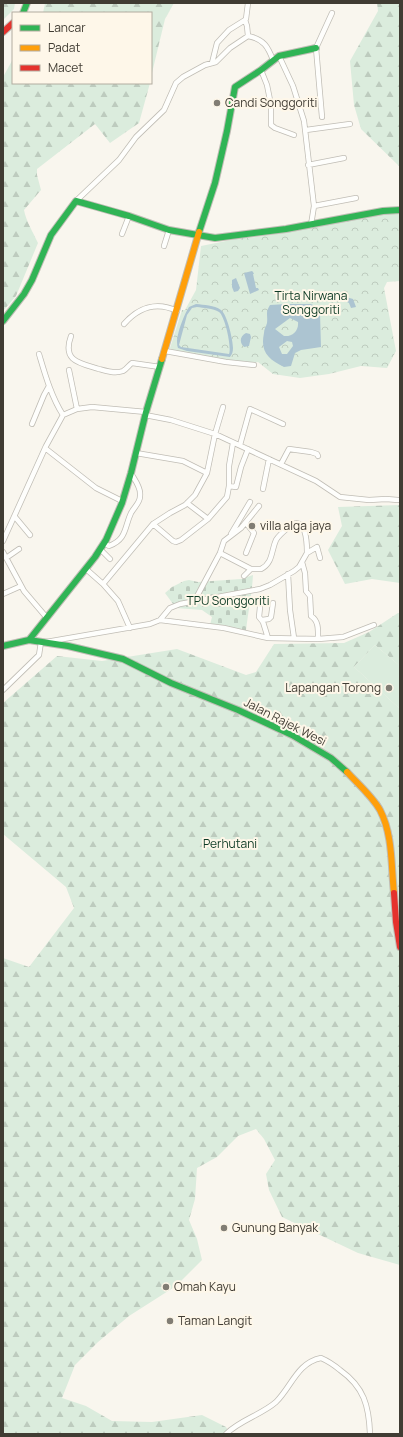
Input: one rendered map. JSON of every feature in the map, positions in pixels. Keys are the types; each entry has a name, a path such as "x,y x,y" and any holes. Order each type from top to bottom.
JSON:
{"street":[{"path":"248,3 245,20 248,36"},
{"path":"322,117 316,48 332,13"},
{"path":"212,63 217,43 229,30 245,20"},
{"path":"3,32 12,23"},
{"path":"3,321 24,295 51,235 61,221 71,211 76,201 119,160 140,133 164,110 176,83 183,77 212,63 248,36 266,45 273,60"},
{"path":"3,646 29,640 86,569 102,546 122,501 131,473 146,413 186,282 190,261 214,183 227,132 235,87 279,56 316,48"},
{"path":"279,56 293,86 306,130 308,165 314,206 310,225"},
{"path":"261,70 267,86 271,105 271,125 294,135"},
{"path":"306,130 350,124"},
{"path":"308,165 344,158"},
{"path":"314,206 356,198"},
{"path":"76,201 129,216 169,230 215,238 310,225 400,210"},
{"path":"122,234 129,216"},
{"path":"164,246 169,230"},
{"path":"124,324 136,312 146,308 158,306 171,308 177,311"},
{"path":"71,336 69,350 71,356 76,362 109,372 122,371 132,363 160,367"},
{"path":"165,351 226,362 254,365"},
{"path":"39,354 49,386 57,406 63,415"},
{"path":"69,370 77,409"},
{"path":"32,424 49,386"},
{"path":"3,541 45,448 63,415 77,409 92,407 146,413 215,434 316,481 340,497 369,500 398,500"},
{"path":"103,584 153,524 187,503 195,495 207,473 215,434 223,407"},
{"path":"240,445 250,409 283,424"},
{"path":"153,524 176,542 181,540 208,519 227,497 229,486 229,466 234,443"},
{"path":"45,448 96,488 122,501"},
{"path":"229,486 236,488 241,467 248,449"},
{"path":"281,464 289,449 311,452 317,454 318,456"},
{"path":"136,453 183,461 207,473"},
{"path":"262,489 269,459"},
{"path":"102,546 109,546 118,541 128,526 132,512 139,502 139,486 131,473"},
{"path":"229,537 250,502"},
{"path":"187,503 208,519"},
{"path":"195,600 220,553 224,541 246,523 258,506"},
{"path":"15,517 30,535"},
{"path":"246,523 254,533 246,553"},
{"path":"220,553 251,568 261,569 270,561 277,538 295,523 299,523 303,528 307,553"},
{"path":"102,546 110,559"},
{"path":"3,690 39,656 43,642 150,624 160,620 170,608 180,604 260,589 270,585 294,571 302,562 307,553 317,547 320,558"},
{"path":"6,558 19,548"},
{"path":"3,552 24,591 47,618"},
{"path":"302,562 305,573 306,591 310,596 311,616 316,620 318,639"},
{"path":"244,576 251,568"},
{"path":"86,569 103,584 118,602 130,628"},
{"path":"288,574 290,610 294,638"},
{"path":"3,594 21,586"},
{"path":"262,620 271,617 273,603"},
{"path":"260,607 259,617 262,620 268,638"},
{"path":"160,620 224,628 268,638 318,639 343,637 374,625"},
{"name":"Jalan Rajek Wesi","path":"29,640 80,648 123,659 171,683 238,710 292,735 331,758 346,771 372,800 386,823 389,835 396,922 400,947"},
{"path":"226,1434 233,1428 267,1409 276,1401 302,1368 312,1361 321,1358 344,1372 356,1384 367,1409 370,1434"}],"green space":[{"path":"3,3 15,3 14,9 3,20"},
{"path":"45,3 174,3 165,19 152,73 152,12 43,12"},
{"path":"377,3 400,3 400,167 361,129 354,105 350,61 378,11"},
{"path":"12,61 12,84 150,84 139,123 110,143 95,124 37,169 41,190 24,210 38,243 16,296 3,311 3,77"},
{"name":"Tirta Nirwana Songgoriti","path":"400,212 400,281 387,282 384,288 396,351 387,368 361,366 329,374 300,378 273,374 258,362 254,363 218,359 171,350 170,348 182,310 185,310 196,290 201,246 246,237 285,233"},
{"path":"400,505 400,583 372,579 345,584 328,550 342,526 338,507"},
{"name":"TPU Songgoriti","path":"253,575 246,631 210,625 212,617 202,610 176,608 165,593 172,587 184,581 189,580 198,582 241,579"},
{"name":"Perhutani","path":"400,613 400,666 375,645 354,667 400,709 400,1265 358,1253 282,1217 269,1190 266,1174 275,1160 264,1139 256,1129 238,1136 217,1157 197,1168 195,1199 189,1220 197,1239 202,1260 176,1286 129,1316 98,1342 75,1365 62,1398 86,1406 112,1421 152,1422 202,1415 226,1427 230,1434 3,1434 3,958 29,967 74,908 66,887 3,834 3,703 57,656 102,661 177,649 246,675 256,672 274,644 344,643 369,632"},
{"name":"Lapangan Torong","path":"375,645 400,666 400,709 354,667"}],"water":[{"path":"252,271 254,274 256,288 259,290 250,294 244,273"},
{"path":"236,278 240,288 238,291 234,292 232,280"},
{"path":"346,297 353,299 356,307 351,308 349,303 345,301"},
{"path":"196,304 215,307 223,312 233,344 233,352 230,357 187,351 178,348 178,333 189,307","holes":["192,308 208,308 219,312 224,319 229,339 229,354 181,347 179,345 187,315"]},
{"path":"311,304 319,308 321,347 301,350 295,353 291,366 284,367 270,358 264,350 263,340 264,330 267,323 267,312 270,305","holes":["290,318 298,322 298,325 294,333 290,336 284,336 275,329","287,341 292,342 293,346 287,354 282,354 279,347"]},
{"path":"246,333 250,334 251,337 249,346 244,347 241,343 241,339"}],"traffic: fast":[{"path":"23,12 27,3"},
{"path":"199,232 215,183 235,87 279,56 316,48"},
{"path":"3,321 24,294 32,280 51,235 76,201 129,216 169,230 215,238 286,229 383,211 400,210"},
{"path":"29,640 95,557 106,540 122,503 146,412 162,359"},
{"path":"3,646 29,640 68,646 123,659 171,683 238,710 292,735 331,758 347,772"}],"traffic: slow":[{"path":"162,359 199,232"},
{"path":"347,772 373,800 380,810 384,820 391,851 394,893"}],"traffic: jam":[{"path":"3,32 12,24"},
{"path":"394,893 396,922 400,947"}],"place":[{"name":"Candi Songgoriti","path":"217,103"},
{"name":"villa alga jaya","path":"252,526"},
{"name":"Lapangan Torong","path":"389,688"},
{"name":"Gunung Banyak","path":"224,1228"},
{"name":"Omah Kayu","path":"166,1287"},
{"name":"Taman Langit","path":"170,1321"}]}
